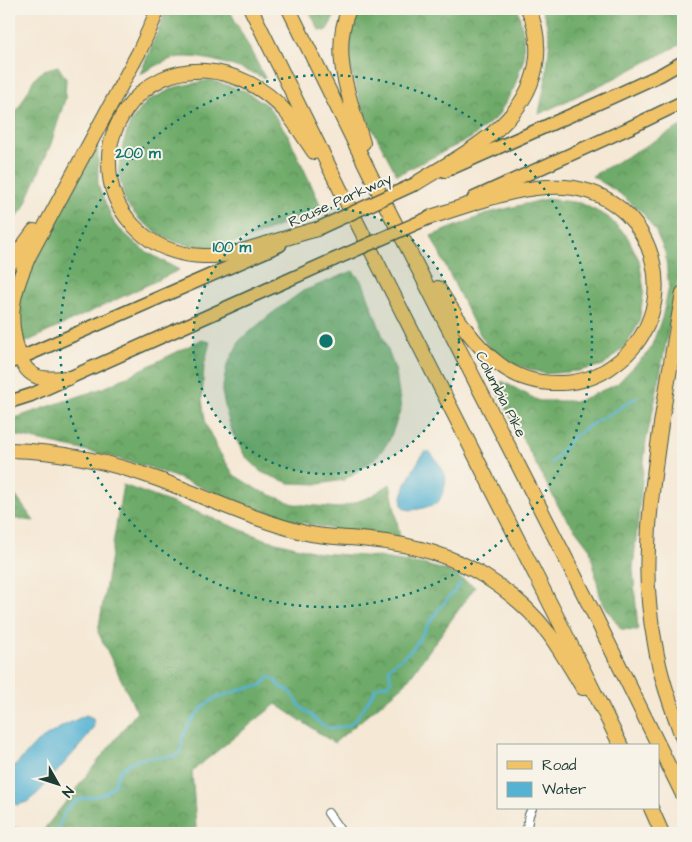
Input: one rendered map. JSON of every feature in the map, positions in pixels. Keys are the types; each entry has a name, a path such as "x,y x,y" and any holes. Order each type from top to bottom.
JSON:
{"highway":[{"path":"69,378 38,377 15,361 12,321 13,300 19,278 29,256 139,52 158,9"},
{"path":"251,9 343,196 557,616 619,744"},
{"name":"Columbia Pike","path":"289,9 374,182 592,610 658,744"},
{"path":"349,9 341,38 341,57 347,91 374,182"},
{"path":"415,184 489,137 516,110 532,82 536,67 536,31 528,9"},
{"path":"317,229 223,256 188,255 160,246 143,234 128,219 118,205 111,188 108,156 113,135 121,117 141,92 167,77 197,70 228,74 258,88 272,98 286,112 343,196"},
{"path":"9,265 71,177"},
{"path":"392,217 456,316 476,342 500,365 525,378 538,382 562,383 584,380 597,375 610,369 623,359 648,326 653,311 656,291 656,277 650,248 633,221 612,203 600,196 588,191 561,187 524,190 431,217"},
{"path":"683,293 656,459 648,558 649,592 655,646 665,687 683,739"},
{"path":"9,450 43,452 96,461 160,480 284,527 307,533 402,545 429,552 465,566 484,576 503,590 537,620 619,744"},
{"name":"Columbia Pike","path":"660,748 683,795"},
{"path":"651,810 662,833"}],"main road":[{"name":"Rouse Parkway","path":"15,361 604,101 683,62"},
{"path":"9,402 69,378 431,217 683,102"}],"street":[{"path":"526,833 531,810"},
{"path":"328,813 342,833"}],"green space":[{"path":"167,9 229,9 265,78 219,62 193,57 171,59 140,74"},
{"path":"308,9 339,9 326,31 319,30"},
{"path":"360,9 518,9 523,33 524,58 514,88 497,117 471,138 397,175 363,111 348,62 350,37 355,17"},
{"path":"541,9 683,9 683,43 539,114 546,77 550,39 545,17"},
{"path":"58,66 66,79 65,99 51,144 23,209 9,227 9,124 34,79 44,70"},
{"path":"210,80 245,91 268,106 288,135 322,208 255,236 227,245 202,247 178,243 161,235 140,220 126,204 118,172 123,144 130,123 147,101 176,87"},
{"path":"683,125 683,252 646,441 633,569 638,630 621,629 601,600 590,549 561,511 498,393 502,381 539,401 578,401 617,384 650,350 662,318 669,287 665,252 655,230 642,212 619,193 592,176"},
{"path":"98,144 98,186 115,225 142,249 179,270 22,344 18,316 21,286 39,247"},
{"path":"546,199 581,203 608,217 627,236 639,260 644,290 639,323 627,344 604,365 578,371 545,374 513,364 488,347 475,326 431,236 489,213"},
{"path":"353,271 363,283 396,372 401,409 389,441 376,458 344,480 319,484 289,483 263,473 245,456 233,434 222,392 227,365 240,340 271,314 303,291"},
{"path":"201,340 210,342 204,366 202,400 206,425 218,450 234,475 258,490 294,504 339,508 370,497 390,484 400,537 337,530 276,516 149,467 97,453 9,434 9,420 106,387"},
{"path":"123,485 264,539 320,553 377,557 426,565 448,571 475,587 405,684 334,743 276,704 192,771 198,833 41,833 137,712 98,632"},
{"path":"9,487 34,521 9,518"},
{"path":"9,827 41,833 9,833"}],"water":[{"path":"424,452 430,452 443,471 446,481 445,487 438,503 418,509 406,509 402,505 404,490"},
{"path":"86,715 93,718 94,726 84,741 38,793 27,802 17,805 9,801 9,775 14,767 37,742"}],"waterway":[{"path":"551,463 574,436 637,397"},
{"path":"56,833 65,811 74,802 107,792 114,785 119,772 129,763 144,758 176,756 182,747 182,738 191,721 205,705 214,699 228,694 246,688 261,686 269,677 276,680 279,686 290,691 300,706 321,724 329,728 348,726 356,719 376,688 388,685 391,682 389,669 414,647 438,610 461,583"}]}
